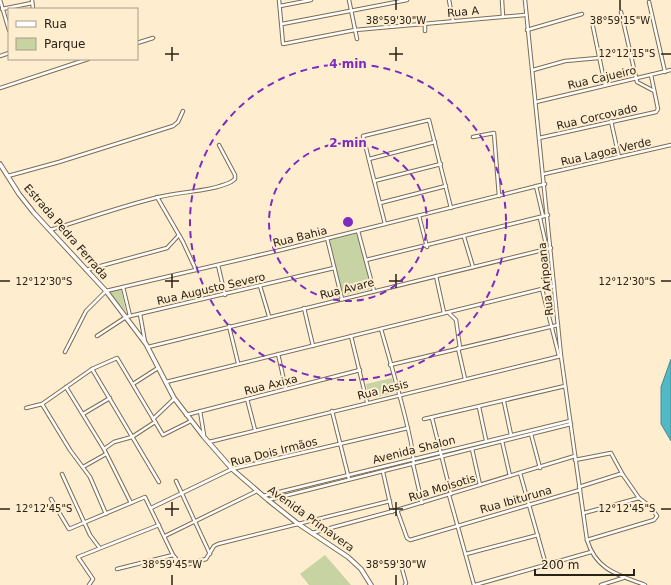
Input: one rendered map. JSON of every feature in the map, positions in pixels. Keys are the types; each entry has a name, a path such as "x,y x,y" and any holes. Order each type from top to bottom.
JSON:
{"street":[{"path":"0,0 8,27"},
{"path":"279,0 282,24 407,0"},
{"path":"280,6 311,0"},
{"path":"349,0 358,39"},
{"path":"449,0 453,21"},
{"path":"502,0 503,16"},
{"name":"Rua Aripoana","path":"525,0 545,184 549,249 560,356 587,540 593,555 608,569 624,578 645,585"},
{"path":"2,9 32,1"},
{"path":"649,2 665,72"},
{"path":"621,12 635,78 638,84 654,91"},
{"path":"528,30 582,14"},
{"name":"Rua A","path":"282,24 284,44 355,30 526,15"},
{"path":"592,22 598,58 605,85"},
{"path":"424,23 426,31"},
{"path":"138,43 153,38"},
{"path":"533,70 565,61 598,58"},
{"path":"0,88 85,60"},
{"name":"Rua Cajueiro","path":"536,102 671,70"},
{"path":"651,75 654,91"},
{"name":"Rua Corcovado","path":"539,138 658,110 654,91"},
{"path":"8,176 173,126 178,122 183,111"},
{"path":"385,224 364,136 429,120 451,208"},
{"path":"611,121 620,157"},
{"path":"473,137 494,133 499,196"},
{"path":"369,159 435,142"},
{"path":"49,230 157,197 181,192 200,191 228,184 234,180 234,174 219,145"},
{"name":"Rua Lagoa Verde","path":"544,174 671,145"},
{"name":"Estrada Pedra Ferrada","path":"0,164 19,194 49,230 128,317"},
{"path":"374,181 441,164"},
{"name":"Rua Bahia","path":"106,291 420,216 545,184"},
{"path":"380,202 446,186"},
{"path":"536,186 541,217 549,249"},
{"path":"157,197 179,235 196,270"},
{"path":"366,260 427,247 548,215"},
{"path":"420,216 427,247"},
{"path":"358,230 374,291"},
{"path":"86,270 167,248 179,235"},
{"path":"464,237 473,267"},
{"path":"327,238 342,299"},
{"name":"Rua Avare","path":"146,346 549,249"},
{"path":"218,265 225,295"},
{"name":"Rua Augusto Severo","path":"97,336 128,317 334,268"},
{"path":"436,276 444,313"},
{"path":"260,286 270,316"},
{"path":"166,382 554,286"},
{"path":"122,287 128,317"},
{"path":"542,289 560,356"},
{"path":"65,352 86,311 106,291"},
{"path":"304,308 313,346"},
{"path":"448,312 456,320 459,348 465,379"},
{"path":"140,314 146,346"},
{"name":"Avenida Primavera","path":"128,317 146,346 174,398 186,415 232,470 297,523 348,557 361,570 371,585"},
{"path":"390,364 558,325"},
{"path":"229,326 238,363"},
{"path":"381,329 408,428 414,459 412,464 422,503"},
{"path":"351,336 368,402"},
{"path":"278,354 286,389"},
{"name":"Rua Assis","path":"209,442 398,394 560,356"},
{"path":"26,408 42,404 92,369 117,358 154,421 164,435 191,421"},
{"path":"133,384 158,368"},
{"path":"92,369 159,482"},
{"name":"Rua Axixa","path":"186,415 360,370"},
{"path":"424,419 504,402 565,386"},
{"path":"66,387 104,449 131,503"},
{"path":"83,414 110,398"},
{"path":"104,449 114,442 132,437 154,421 174,398"},
{"path":"247,399 255,430"},
{"path":"504,402 511,435"},
{"path":"42,404 70,450 84,467 106,514"},
{"path":"479,407 486,440 490,443"},
{"path":"200,411 204,437"},
{"path":"332,412 349,479"},
{"path":"432,418 457,525 474,585 591,552"},
{"name":"Avenida Shalon","path":"263,496 441,453 486,440 570,423"},
{"name":"Avenida Shalon","path":"268,500 442,457 490,443 531,434 570,423"},
{"name":"Rua Dois Irmãos","path":"151,508 232,470 408,428"},
{"path":"525,431 526,435"},
{"path":"531,434 540,468"},
{"path":"504,436 503,441 510,476"},
{"path":"455,449 456,453"},
{"path":"472,449 480,485"},
{"name":"Rua Moisotis","path":"312,533 392,512 575,458 611,452 623,476"},
{"path":"84,467 106,454"},
{"path":"358,472 359,477"},
{"path":"383,472 392,512"},
{"path":"62,474 90,535 99,547"},
{"path":"520,474 546,564"},
{"name":"Rua Ibituruna","path":"397,510 410,540 529,505 619,474 623,476"},
{"path":"587,540 656,519 656,513 639,498 623,476"},
{"path":"176,481 210,554"},
{"path":"165,536 257,491"},
{"path":"51,499 68,529 145,497 173,555 181,565 204,560 210,554 214,546 218,544 297,523 390,501"},
{"path":"584,513 639,498"},
{"path":"89,585 93,579 78,557 99,547 159,525"},
{"path":"466,554 538,535"},
{"path":"117,569 173,555"},
{"path":"400,565 406,583 405,585"},
{"path":"596,585 624,578"}],"green space":[{"path":"358,233 371,289 342,296 329,240"},
{"path":"121,288 126,312 109,291"},
{"path":"392,378 395,393 369,399 366,384"},
{"path":"325,555 351,585 309,585 300,574"}],"water":[{"path":"671,359 671,441 661,424 661,387"}]}
